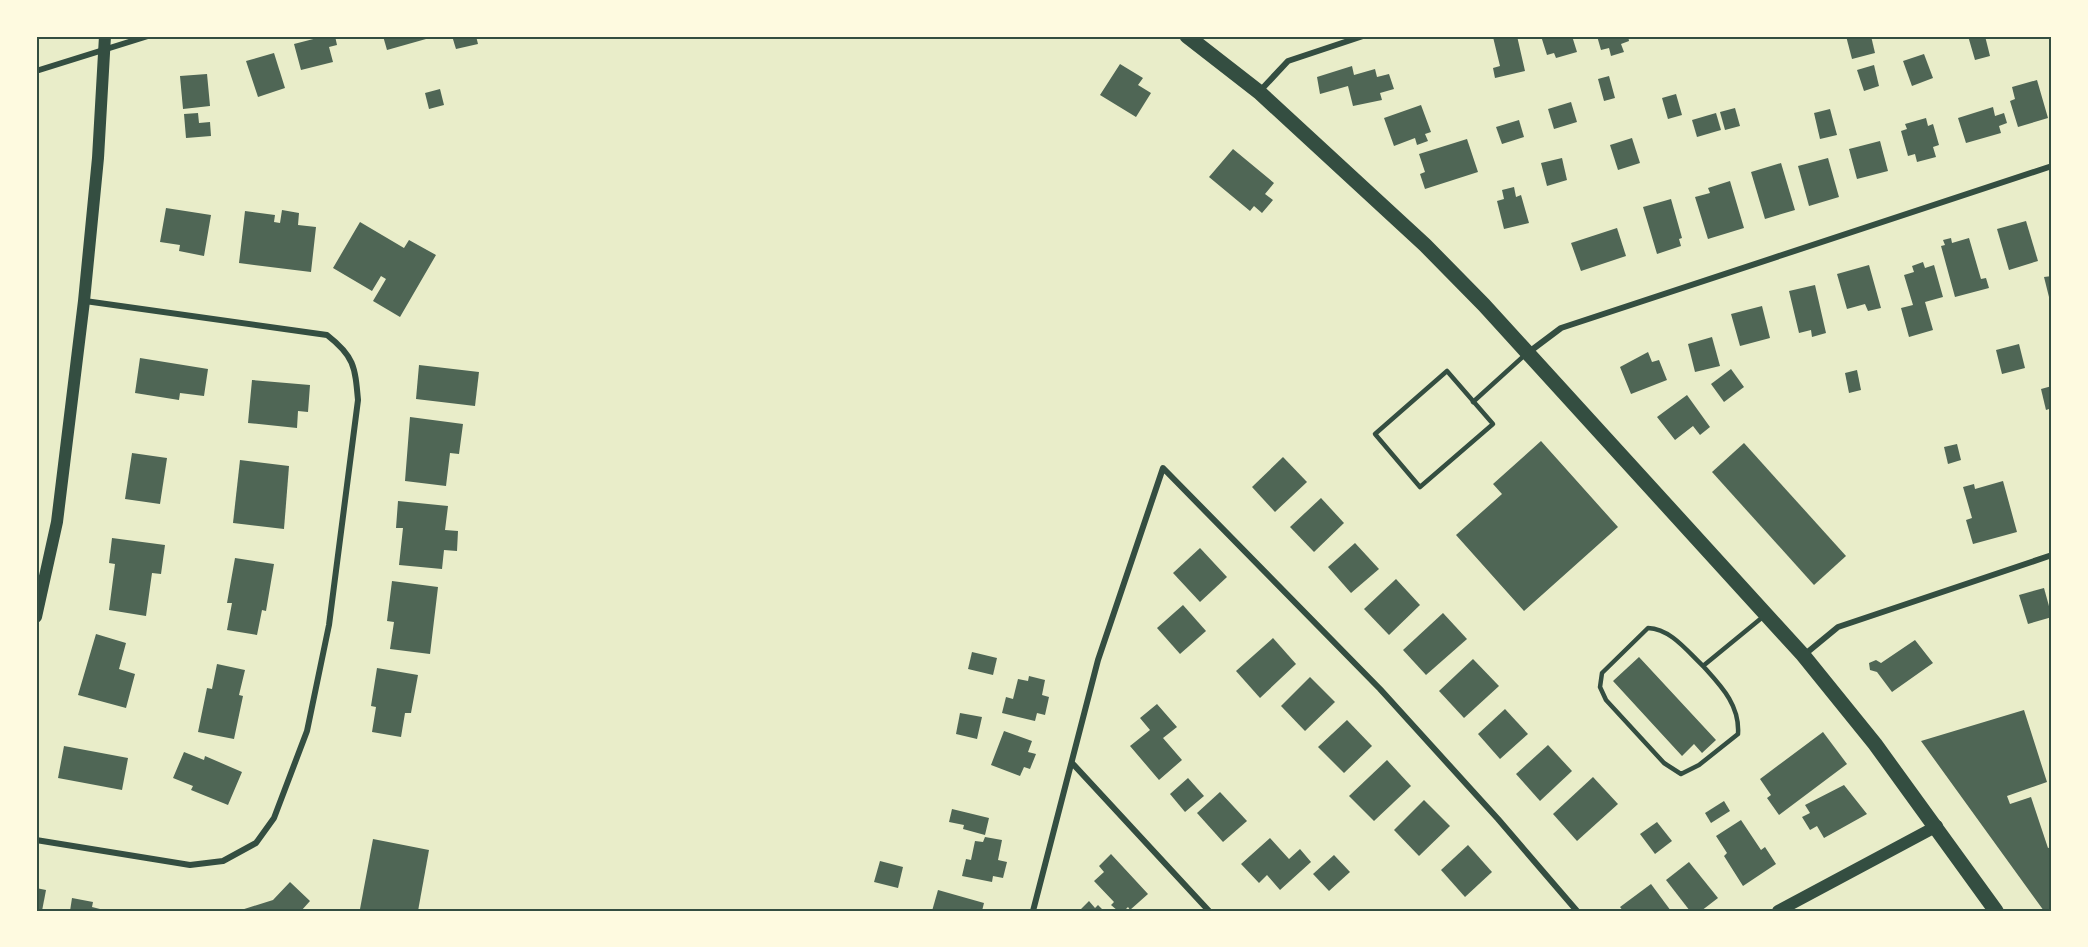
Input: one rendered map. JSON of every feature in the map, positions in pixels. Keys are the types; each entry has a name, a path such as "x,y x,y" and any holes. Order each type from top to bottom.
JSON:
{"main road":[{"path":"1187,36 1259,92 1425,245 1526,354 1803,655 1870,737 1937,826 1996,911"},
{"path":"36,617 57,522 84,300 105,42"},
{"path":"1778,911 1937,826"}],"street":[{"path":"36,71 105,42 148,36"},
{"path":"1259,92 1288,61 1363,36"},
{"path":"1526,354 1561,328 2052,166"},
{"path":"36,840 190,865 223,861 256,843 274,818 307,730 329,625 358,400 356,375 347,351 327,335 84,300"},
{"path":"1033,911 1073,764 1098,660 1163,468 1380,689 1577,911"},
{"path":"1803,655 1838,627 2052,555"},
{"path":"1073,764 1209,911"}],"lane":[{"path":"1473,402 1526,354"},
{"path":"1447,371 1473,402 1493,424 1420,487 1375,434 1447,371"},
{"path":"1703,666 1766,614"},
{"path":"1648,628 1659,628 1671,635 1703,666 1725,690 1733,705 1738,734 1699,765 1681,774 1664,763 1606,700 1600,687 1602,673 1648,628"}],"building":[{"path":"325,36 335,36 337,45 329,47 333,62 301,70 294,44"},
{"path":"383,36 425,36 426,39 387,50"},
{"path":"452,36 476,36 478,44 456,49"},
{"path":"1517,36 1525,71 1495,78 1493,68 1500,66 1493,37"},
{"path":"1541,36 1572,36 1577,52 1556,58 1554,53 1547,55"},
{"path":"1597,36 1628,36 1629,41 1621,44 1624,52 1611,56 1609,48 1601,50"},
{"path":"1846,36 1871,36 1875,53 1852,59"},
{"path":"1968,36 1985,36 1990,56 1975,60"},
{"path":"274,53 285,88 258,97 246,61"},
{"path":"1924,54 1933,78 1912,86 1903,61"},
{"path":"1120,64 1143,78 1138,85 1151,93 1136,117 1100,95"},
{"path":"1874,65 1879,86 1864,91 1857,70"},
{"path":"1352,66 1354,75 1375,69 1377,77 1389,74 1394,89 1380,93 1382,100 1353,106 1348,86 1320,94 1317,77"},
{"path":"207,74 210,106 183,109 180,76"},
{"path":"1609,76 1615,98 1604,101 1598,79"},
{"path":"2037,80 2048,118 2018,127 2010,101 2015,99 2012,87"},
{"path":"440,89 444,105 429,109 425,93"},
{"path":"1676,94 1682,115 1668,119 1662,98"},
{"path":"1571,102 1577,122 1554,129 1548,109"},
{"path":"1421,105 1431,132 1425,134 1428,141 1417,145 1415,138 1394,146 1384,118"},
{"path":"1993,107 1995,116 2004,113 2007,123 1999,126 2001,133 1966,143 1958,118"},
{"path":"1735,108 1740,126 1725,130 1720,112"},
{"path":"1830,109 1837,135 1820,139 1814,113"},
{"path":"198,113 199,123 210,122 211,136 186,138 184,114"},
{"path":"1716,113 1721,130 1697,137 1692,120"},
{"path":"1926,118 1928,126 1933,124 1939,145 1933,147 1936,157 1917,162 1915,154 1908,156 1901,131 1907,129 1905,124"},
{"path":"1519,120 1524,137 1502,144 1496,127"},
{"path":"1632,138 1640,163 1618,170 1610,145"},
{"path":"1467,139 1478,172 1425,189 1420,174 1425,172 1419,154"},
{"path":"1880,141 1888,171 1857,179 1849,149"},
{"path":"1233,149 1274,183 1265,194 1273,200 1262,213 1254,206 1250,211 1209,177"},
{"path":"1562,158 1567,180 1547,186 1541,163"},
{"path":"1828,158 1839,197 1809,206 1798,166"},
{"path":"1781,163 1795,210 1765,219 1751,172"},
{"path":"1730,181 1744,228 1708,239 1695,197 1710,193 1708,188"},
{"path":"1514,187 1516,197 1521,195 1529,223 1504,229 1497,201 1504,199 1502,190"},
{"path":"1671,199 1682,238 1679,239 1681,246 1657,254 1643,207"},
{"path":"166,208 211,215 204,256 179,251 180,245 160,242"},
{"path":"282,210 299,213 298,225 316,227 311,272 239,263 245,211 275,215 274,222 280,223"},
{"path":"2026,221 2038,261 2009,270 1997,229"},
{"path":"360,222 404,248 409,240 436,255 400,317 373,301 386,279 381,276 372,291 333,268"},
{"path":"1617,228 1626,256 1581,271 1571,243"},
{"path":"1951,238 1952,243 1969,238 1981,279 1986,278 1989,288 1955,297 1941,246 1945,245 1943,240"},
{"path":"1923,262 1925,268 1934,265 1943,297 1925,302 1933,330 1909,337 1901,308 1913,305 1904,275 1914,272 1912,266"},
{"path":"1869,265 1881,308 1868,311 1865,304 1847,309 1837,274"},
{"path":"2052,276 2052,301 2050,301 2044,277"},
{"path":"1815,285 1826,333 1812,337 1811,330 1799,333 1789,291"},
{"path":"1762,306 1770,338 1740,346 1731,314"},
{"path":"1712,337 1720,366 1695,372 1688,344"},
{"path":"2019,344 2025,368 2002,374 1996,350"},
{"path":"1648,352 1652,362 1659,360 1667,380 1631,394 1620,367"},
{"path":"140,358 208,369 204,396 180,393 179,400 135,393"},
{"path":"419,365 479,372 475,406 416,399"},
{"path":"1731,369 1744,387 1724,402 1711,384"},
{"path":"1857,370 1861,390 1849,393 1845,373"},
{"path":"252,380 310,385 308,412 298,411 297,428 248,423"},
{"path":"2052,386 2052,408 2046,410 2041,389"},
{"path":"1687,395 1710,427 1700,435 1693,426 1675,440 1657,417"},
{"path":"410,417 463,424 459,454 450,453 446,486 405,481"},
{"path":"1541,441 1618,527 1524,611 1456,535 1502,494 1493,484"},
{"path":"1744,443 1846,556 1814,585 1712,472"},
{"path":"1957,444 1961,460 1948,464 1944,447"},
{"path":"132,453 167,458 160,504 125,499"},
{"path":"1283,457 1307,482 1275,512 1252,487"},
{"path":"240,460 289,466 284,529 233,523"},
{"path":"2003,481 2017,532 1973,544 1966,520 1972,518 1963,487 1974,484 1975,489"},
{"path":"1321,498 1344,523 1314,552 1290,527"},
{"path":"398,501 448,506 445,530 458,531 457,551 444,550 442,569 399,565 403,528 396,528"},
{"path":"112,538 165,545 161,574 152,573 146,616 109,610 115,564 109,563"},
{"path":"1355,543 1379,569 1351,593 1328,567"},
{"path":"1200,548 1227,577 1200,602 1173,573"},
{"path":"235,558 274,564 266,611 262,610 257,635 227,630 232,603 227,603"},
{"path":"1396,579 1420,605 1389,635 1364,609"},
{"path":"392,581 438,587 430,654 390,649 394,622 387,621"},
{"path":"2044,588 2052,617 2028,624 2019,595"},
{"path":"1183,605 1206,631 1180,654 1157,628"},
{"path":"1443,613 1467,639 1426,675 1403,650"},
{"path":"96,634 126,643 119,669 135,674 126,708 78,695"},
{"path":"1273,638 1296,664 1260,698 1236,671"},
{"path":"1915,640 1933,663 1892,692 1877,672 1870,670 1869,663 1876,660 1881,663"},
{"path":"972,652 997,658 993,675 968,669"},
{"path":"1639,657 1716,740 1702,753 1694,744 1682,756 1613,681"},
{"path":"1473,659 1499,686 1464,718 1439,691"},
{"path":"217,664 245,670 239,695 243,696 234,739 198,732 207,688 212,689"},
{"path":"377,668 418,675 411,713 405,713 401,737 372,732 376,707 371,706"},
{"path":"1029,676 1045,680 1042,695 1049,697 1045,715 1037,713 1035,721 1002,713 1006,697 1013,699 1018,679 1028,681"},
{"path":"1310,677 1335,702 1305,731 1281,706"},
{"path":"1157,704 1177,727 1163,738 1182,760 1159,780 1130,746 1150,730 1140,718"},
{"path":"1505,709 1528,734 1500,759 1478,734"},
{"path":"2024,710 2047,782 2007,796 2010,804 2031,797 2048,848 2052,847 2052,911 2044,911 1921,741"},
{"path":"960,713 982,717 977,739 956,734"},
{"path":"1347,720 1372,746 1344,773 1318,747"},
{"path":"1004,731 1032,741 1028,752 1036,754 1030,769 1024,767 1020,776 991,765"},
{"path":"1823,732 1847,764 1779,815 1767,798 1771,795 1760,779"},
{"path":"1548,745 1572,771 1540,801 1516,774"},
{"path":"64,746 128,758 122,790 58,778"},
{"path":"184,752 204,760 205,756 242,772 228,805 191,790 193,786 173,778"},
{"path":"1387,760 1411,786 1374,821 1349,796"},
{"path":"1593,777 1618,804 1577,841 1553,814"},
{"path":"1188,778 1204,796 1185,812 1170,794"},
{"path":"1844,785 1867,814 1824,838 1817,826 1810,830 1802,817 1810,813 1805,805"},
{"path":"1220,792 1247,821 1223,842 1197,813"},
{"path":"1424,800 1450,826 1419,856 1394,830"},
{"path":"1724,801 1730,811 1711,823 1705,813"},
{"path":"952,809 989,818 985,835 963,829 964,825 949,822"},
{"path":"1741,820 1761,850 1765,847 1776,864 1743,886 1724,856 1727,853 1716,836"},
{"path":"1657,822 1672,841 1655,854 1640,834"},
{"path":"985,837 1002,840 998,860 1007,862 1003,878 993,876 992,882 962,876 966,859 971,860 975,841 983,842"},
{"path":"1270,838 1289,859 1300,849 1311,862 1280,890 1267,875 1259,883 1241,864"},
{"path":"373,839 429,850 418,911 360,909"},
{"path":"1468,845 1492,872 1465,897 1441,870"},
{"path":"1111,854 1148,894 1130,910 1128,907 1124,911 1118,911 1111,905 1114,902 1094,881 1104,872 1099,866"},
{"path":"1334,855 1350,872 1329,891 1313,874"},
{"path":"880,861 903,867 898,888 874,882"},
{"path":"1689,862 1718,898 1701,911 1690,911 1666,880"},
{"path":"290,882 310,901 301,911 238,911 273,900"},
{"path":"1651,884 1671,911 1623,911 1620,907"},
{"path":"36,888 46,890 42,911 36,911"},
{"path":"938,890 984,903 982,911 932,911"},
{"path":"72,898 93,902 92,907 108,911 70,911"},
{"path":"1089,901 1095,908 1098,905 1104,911 1079,911"}]}
